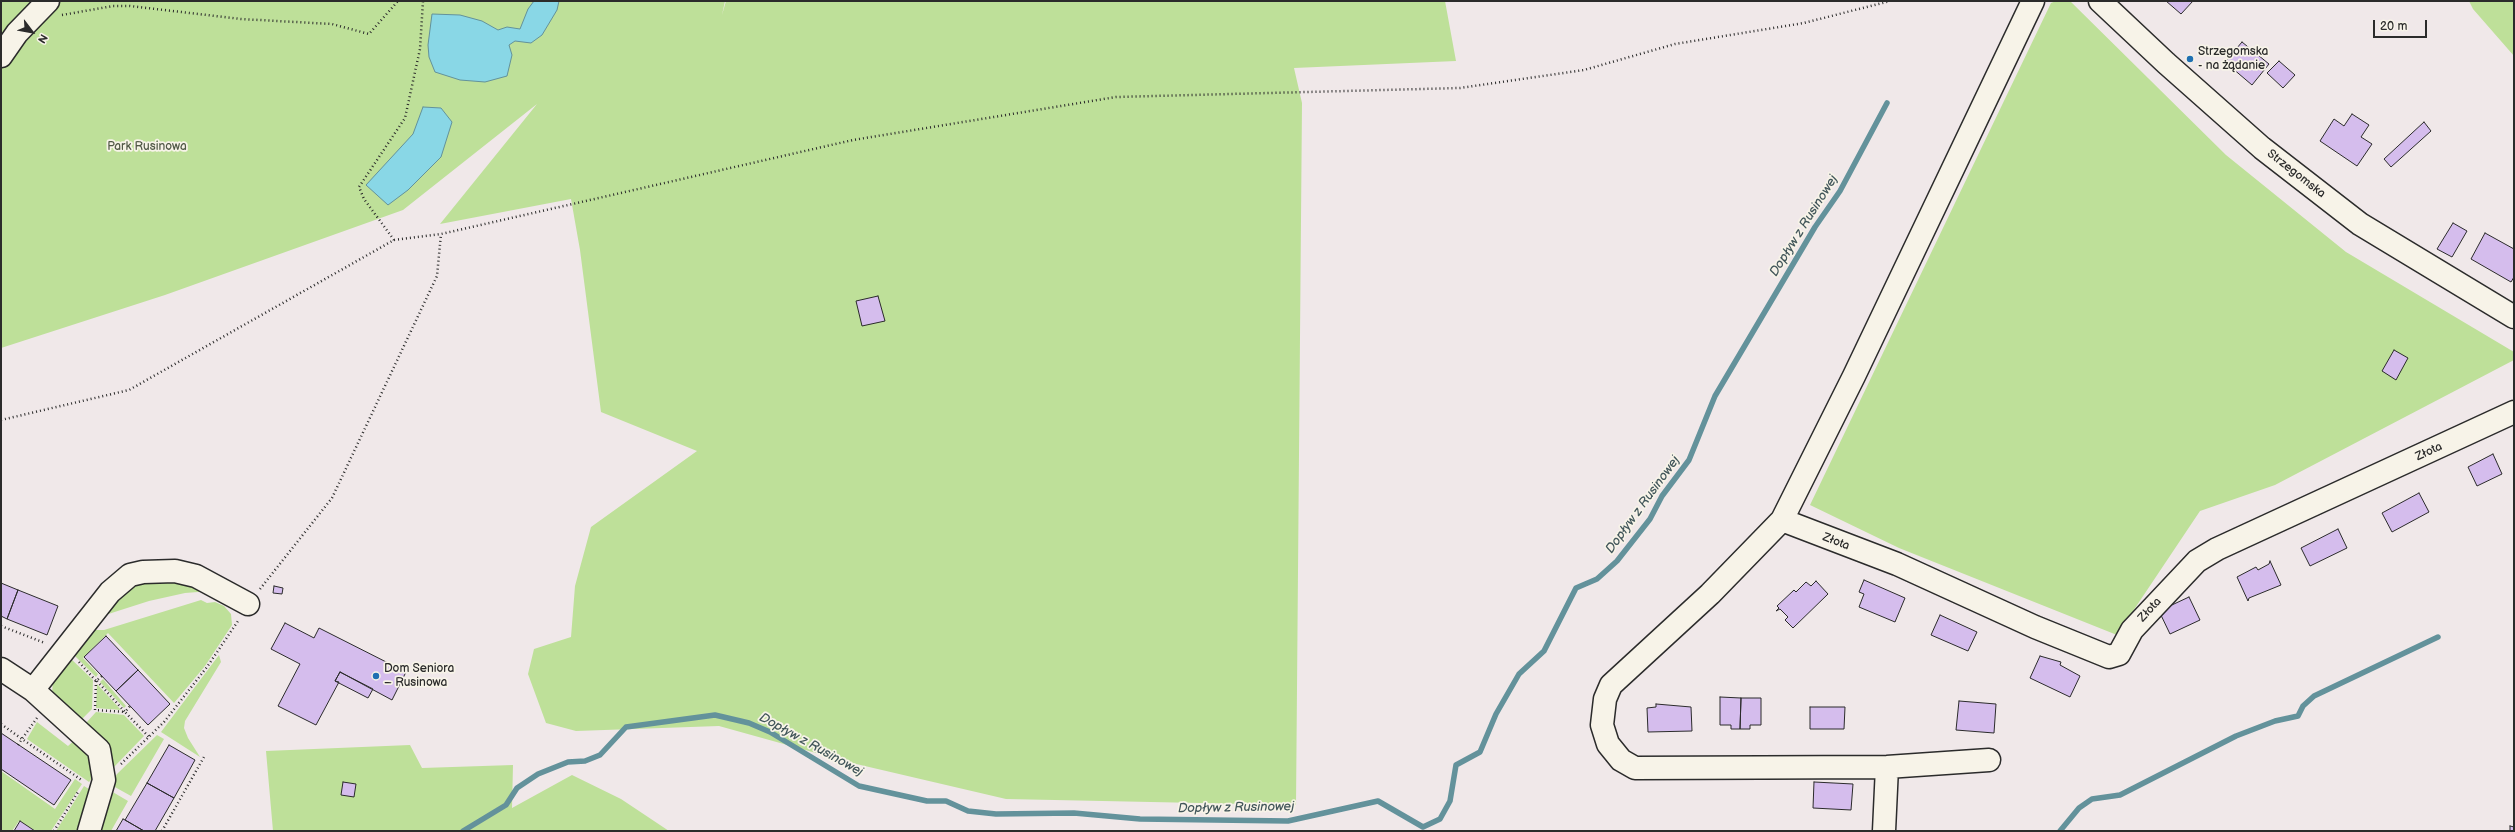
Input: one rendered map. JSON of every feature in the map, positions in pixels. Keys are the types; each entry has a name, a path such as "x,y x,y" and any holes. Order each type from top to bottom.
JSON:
{"street":[{"path":"1989,760 1887,767 1635,768 1621,760 1608,744 1602,726 1605,699 1611,685 1710,594 1782,520 1854,376 2033,1"},
{"name":"Strzegomska","path":"2100,1 2166,63 2262,148 2360,224 2514,317"},
{"path":"1,56 17,33 54,8"},
{"name":"Złota","path":"1782,520 1897,564 2035,627 2110,657 2118,654 2132,630 2197,561 2217,549 2514,412"},
{"path":"40,696 110,592 130,575 142,572 175,571 196,576 248,604"},
{"path":"1,669 40,696 99,750 104,780 89,831"},
{"path":"1884,831 1887,767"}],"path":[{"path":"54,8 130,6 241,19 285,20 332,24 369,34 398,1"},
{"path":"394,240 364,199 359,187 405,118 420,49 423,1"},
{"path":"1,420 129,390 394,240 441,234 853,140 1108,98 1460,88 1584,70 1674,44 1804,23 1890,1"},
{"path":"104,780 164,722 207,667 248,604 332,498 437,276 441,234"},
{"path":"1,626 52,646"},
{"path":"125,712 95,710 96,681 149,737"},
{"path":"18,745 40,696"},
{"path":"125,712 130,706"},
{"path":"1,724 85,782 54,831"},
{"path":"162,831 204,757"}],"green space":[{"name":"Park Rusinowa","path":"1,1 725,1 722,15 726,1 1445,1 1456,61 1294,68 1302,103 1296,805 1006,799 852,763 719,726 576,731 546,723 528,674 534,649 571,637 575,586 591,527 697,451 601,412 580,250 571,199 440,224 537,104 403,210 165,295 1,348"},
{"path":"2056,1 2070,1 2226,155 2346,252 2514,352 2514,360 2275,485 2200,511 2117,635 1899,548 1810,505 2051,3"},
{"path":"2469,1 2514,1 2514,56 2473,9"},
{"path":"167,578 211,591 185,593 149,601 99,617 129,583"},
{"path":"201,600 207,603 215,602 224,606 231,614 232,625 205,666 174,703 108,633 83,658 98,674 96,677 71,652 93,630 104,630"},
{"path":"219,655 221,662 185,721 184,728 188,738 200,757 161,732"},
{"path":"68,656 93,680 92,709 82,719 52,695 53,678"},
{"path":"103,679 126,706 124,708 100,682"},
{"path":"97,684 121,710 96,708"},
{"path":"96,712 124,715 144,736 113,768 102,740 86,723"},
{"path":"37,722 68,746 77,738 89,759 92,778 89,782 27,739"},
{"path":"157,735 164,739 131,796 113,786 113,780 117,774"},
{"path":"410,745 422,768 513,765 512,808 572,775 621,799 669,831 273,831 266,751"},
{"path":"1,771 55,809 75,779 82,784 51,831 36,831 19,821 12,831 1,831"},
{"path":"84,786 92,791 78,831 56,831"},
{"path":"111,791 128,801 111,831 98,831"}],"water":[{"path":"534,1 559,1 557,10 542,35 531,43 515,41 509,45 512,55 507,76 485,82 460,80 435,72 429,57 428,45 432,14 460,15 482,21 498,30 507,27 520,29 528,9"},
{"path":"423,107 441,108 452,122 441,157 408,190 388,205 366,185 413,134"}],"building":[{"path":"2166,1 2193,1 2181,14"},
{"path":"2242,42 2269,64 2252,85 2225,62"},
{"path":"2279,61 2295,75 2283,88 2267,73"},
{"path":"2352,114 2369,125 2361,137 2372,144 2357,166 2320,141 2334,119 2344,126"},
{"path":"2424,122 2431,131 2391,167 2384,159"},
{"path":"2453,223 2467,231 2452,257 2437,249"},
{"path":"2485,233 2514,249 2514,277 2511,282 2471,259"},
{"path":"878,296 885,321 862,326 856,301"},
{"path":"2394,350 2408,358 2396,380 2382,371"},
{"path":"2493,454 2502,474 2477,486 2468,467"},
{"path":"2419,493 2429,512 2392,532 2382,513"},
{"path":"2338,529 2347,548 2310,566 2301,548"},
{"path":"2270,561 2281,585 2249,598 2248,601 2237,577 2256,567 2258,570 2269,564"},
{"path":"1864,580 1905,598 1895,622 1859,607 1864,594 1859,592"},
{"path":"1816,581 1828,594 1793,628 1785,620 1788,617 1780,609 1776,611 1779,608 1777,606 1794,590 1796,592 1806,582 1811,586"},
{"path":"1,583 18,590 7,619 1,616"},
{"path":"274,586 283,588 282,594 273,593"},
{"path":"18,590 58,606 47,635 7,619"},
{"path":"2189,597 2200,620 2170,634 2159,611"},
{"path":"1940,615 1977,632 1968,651 1931,635"},
{"name":"Dom Seniora – Rusinowa","path":"285,623 314,638 319,628 406,672 392,700 340,672 335,681 339,682 316,725 278,706 300,664 271,649"},
{"path":"106,636 138,670 116,691 84,657"},
{"path":"2040,656 2061,662 2060,665 2080,676 2070,697 2030,678"},
{"path":"138,670 170,704 148,725 116,691"},
{"path":"340,672 373,689 368,698 335,681"},
{"path":"1720,697 1741,698 1740,729 1731,729 1731,725 1720,725"},
{"path":"1741,698 1761,698 1761,725 1750,725 1750,729 1740,729"},
{"path":"1959,701 1996,704 1994,733 1956,730"},
{"path":"1656,704 1691,707 1692,731 1648,732 1647,708 1656,707"},
{"path":"1810,707 1845,707 1844,729 1810,729"},
{"path":"1,733 71,780 54,805 1,769"},
{"path":"169,745 195,760 174,798 147,783"},
{"path":"343,782 356,784 354,797 341,795"},
{"path":"1814,782 1853,784 1851,810 1813,808"},
{"path":"147,783 174,798 155,831 144,831 125,820"},
{"path":"123,819 125,820 144,831 116,831"},
{"path":"20,821 35,831 14,831"},
{"path":"2510,826 2514,827 2514,831 2510,831"}],"waterway":[{"name":"Dopływ z Rusinowej","path":"463,831 506,805 517,788 538,774 568,762 585,761 600,755 626,727 715,715 749,723 770,732 859,786 927,801 946,801 968,811 996,814 1074,813 1140,819 1288,821 1378,801 1423,827 1440,819 1450,801 1456,765 1480,752 1496,714 1519,674 1544,651 1576,588 1597,579 1617,561 1650,519 1662,496 1689,460 1715,396 1815,227 1840,191 1887,103"},
{"path":"2060,831 2079,808 2092,799 2120,795 2236,736 2275,721 2298,716 2303,706 2314,696 2438,637"}],"place":[{"name":"Strzegomska - na żądanie","path":"2190,59"},
{"name":"Dom Seniora – Rusinowa","path":"376,676"}]}
